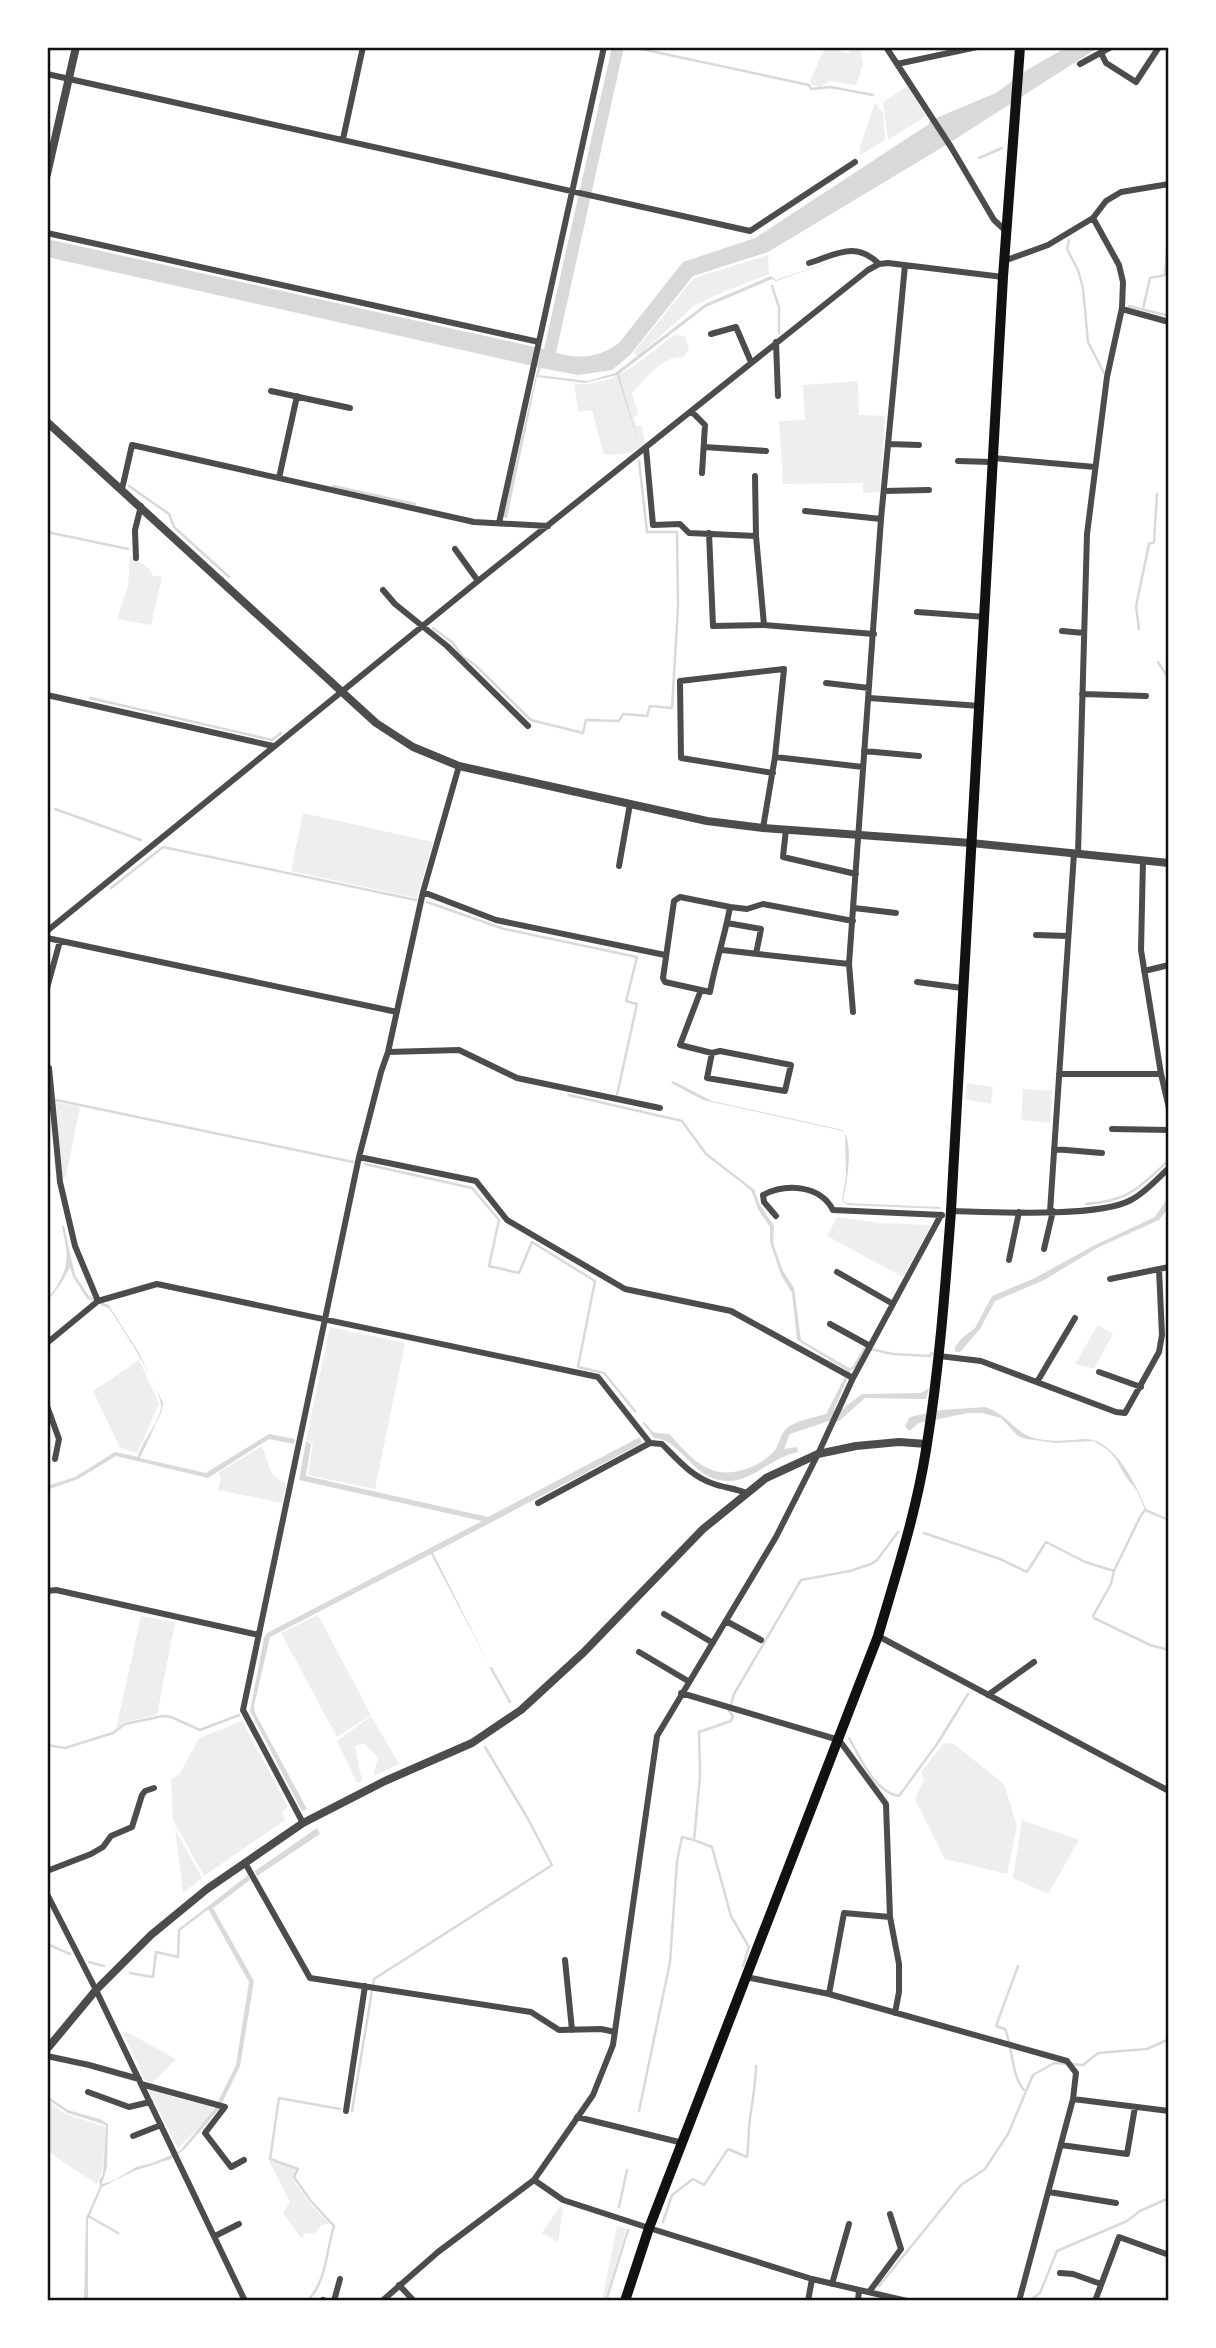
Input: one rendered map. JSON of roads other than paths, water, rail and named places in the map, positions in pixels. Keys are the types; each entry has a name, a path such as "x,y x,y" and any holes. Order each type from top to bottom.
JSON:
{"highway":[{"path":"625,2301 649,2228 878,1636 905,1544 927,1444 939,1356 986,617 1003,276 1020,47"}],"street":[{"path":"47,174 76,47"},
{"path":"343,139 363,47"},
{"path":"499,523 604,47"},
{"path":"886,47 951,147 994,220 1006,231"},
{"path":"897,64 977,47"},
{"path":"1080,64 1111,47"},
{"path":"1101,53 1106,63 1136,82 1159,47"},
{"path":"47,74 750,231 856,162"},
{"path":"1004,261 1048,245 1093,218 1106,201 1121,192 1169,184"},
{"path":"1044,1249 1051,1211 1068,936 1076,853 1087,534 1107,377 1122,309 1123,282 1119,265 1093,218"},
{"path":"47,233 539,342"},
{"path":"809,263 855,250 864,252 879,264"},
{"path":"47,930 342,690 868,270 879,264 905,265 1003,276"},
{"path":"853,1012 849,964 881,519 905,265"},
{"path":"1122,309 1169,322"},
{"path":"711,334 736,327 751,362"},
{"path":"776,342 778,396"},
{"path":"271,391 350,408"},
{"path":"279,478 297,396"},
{"path":"691,411 705,425 702,473"},
{"path":"47,422 385,729 413,747 459,766 707,821 1169,863"},
{"path":"889,444 919,445"},
{"path":"122,489 132,445 474,522 548,526"},
{"path":"704,447 766,451"},
{"path":"646,448 653,525 680,524 689,533 756,536"},
{"path":"958,461 992,460 1095,467"},
{"path":"755,476 756,536 764,625"},
{"path":"884,491 929,490"},
{"path":"136,558 135,530 141,506"},
{"path":"805,511 881,519"},
{"path":"709,533 713,626 764,625 874,634"},
{"path":"455,549 478,581"},
{"path":"383,590 395,604 447,646 528,726"},
{"path":"917,612 986,617"},
{"path":"1062,631 1084,633"},
{"path":"763,828 773,773 784,669 680,681 681,758 773,773"},
{"path":"826,683 869,688"},
{"path":"1082,694 1146,696"},
{"path":"47,695 273,746"},
{"path":"869,698 980,706"},
{"path":"864,751 919,756"},
{"path":"775,757 863,767"},
{"path":"303,1823 243,1710 359,1157 388,1052 423,892 459,766"},
{"path":"619,866 630,804"},
{"path":"786,829 783,858 856,874"},
{"path":"1143,860 1141,950 1169,1108"},
{"path":"423,892 496,920 665,955"},
{"path":"730,907 710,992 665,982 665,955 674,901 680,897 747,909 763,904 853,922"},
{"path":"854,908 896,913"},
{"path":"727,923 761,929 756,954"},
{"path":"1035,935 1068,936"},
{"path":"47,938 397,1012"},
{"path":"47,988 60,941"},
{"path":"722,950 849,964"},
{"path":"1144,971 1169,965"},
{"path":"916,982 962,988"},
{"path":"701,990 680,1045 712,1053 720,1051 791,1065 785,1091 707,1078 712,1053"},
{"path":"388,1052 458,1050 517,1078 660,1108"},
{"path":"1160,1065 1169,1064"},
{"path":"47,1068 60,1182 75,1246 98,1301"},
{"path":"1059,1074 1161,1074"},
{"path":"1112,1129 1169,1130"},
{"path":"1054,1149 1101,1153"},
{"path":"359,1157 476,1181 507,1220 625,1289 731,1311 853,1378"},
{"path":"776,1216 764,1202 763,1195 789,1187 821,1195 833,1210 948,1214 1110,1208 1132,1200 1169,1168"},
{"path":"1009,1260 1019,1212"},
{"path":"382,2301 438,2252 534,2180 593,2095 604,2071 615,2032 657,1736 776,1538 853,1378 893,1304 948,1214"},
{"path":"1110,1279 1169,1268"},
{"path":"939,1356 981,1361 1116,1412 1125,1413 1166,1336 1159,1269"},
{"path":"837,1272 893,1304"},
{"path":"47,1343 98,1301 158,1284 598,1377 650,1443"},
{"path":"1037,1382 1075,1318"},
{"path":"830,1324 870,1346"},
{"path":"1099,1372 1140,1387"},
{"path":"47,1406 59,1438 55,1459"},
{"path":"47,2049 96,1990 151,1935 207,1889 303,1823 385,1781 472,1743 535,1699 703,1529 766,1478 818,1454 899,1442 927,1444"},
{"path":"538,1503 650,1443 662,1444 695,1476 715,1485 733,1487 746,1493"},
{"path":"47,1591 56,1590 259,1635"},
{"path":"664,1614 713,1643"},
{"path":"726,1621 761,1640"},
{"path":"878,1636 1169,1791"},
{"path":"639,1652 688,1681"},
{"path":"988,1695 1034,1662"},
{"path":"681,1693 839,1740 887,1804 890,1917 899,1964 895,2013"},
{"path":"47,1871 91,1854 103,1847 111,1836 132,1827 142,1795 153,1788"},
{"path":"245,1863 310,1978 531,2012 559,2030 601,2029 615,2032"},
{"path":"47,1894 245,2301"},
{"path":"829,1994 844,1913 890,1917"},
{"path":"565,1960 572,2030"},
{"path":"746,1978 829,1994 1067,2061 1076,2073 1073,2099 1019,2301"},
{"path":"346,2111 365,1986"},
{"path":"47,2056 89,2065 225,2107 205,2133 231,2167 244,2160"},
{"path":"88,2092 129,2107 150,2102"},
{"path":"1073,2099 1169,2111"},
{"path":"1061,2145 1127,2154 1135,2107"},
{"path":"577,2117 683,2143"},
{"path":"133,2136 161,2125"},
{"path":"534,2180 563,2200 649,2228 812,2279 907,2301"},
{"path":"1049,2192 1115,2203"},
{"path":"869,2292 901,2249 890,2214"},
{"path":"215,2236 239,2224"},
{"path":"832,2284 849,2224"},
{"path":"1095,2301 1119,2237 1169,2255"},
{"path":"1060,2273 1073,2274 1101,2284"},
{"path":"334,2301 340,2279"},
{"path":"808,2301 812,2279"},
{"path":"400,2285 414,2301"},
{"path":"858,2301 859,2290"}],"waterway":[{"path":"632,47 809,85 811,89 831,87 873,95"},
{"path":"979,158 1002,148"},
{"path":"1143,309 1150,278 1165,275 1169,225"},
{"path":"1069,240 1067,249 1078,270 1083,288 1088,342 1104,373"},
{"path":"772,286 779,307 779,333"},
{"path":"1129,306 1169,316"},
{"path":"433,628 453,643 462,656 475,665 531,720 583,733 586,720 619,721 623,714 647,716 650,706 672,708 678,607 677,532 647,532 639,461"},
{"path":"129,486 169,514 174,527 229,577"},
{"path":"333,486 415,504"},
{"path":"1139,629 1136,606 1149,544 1154,542 1157,494"},
{"path":"47,532 128,549"},
{"path":"1158,662 1169,679"},
{"path":"90,698 272,740 281,733"},
{"path":"55,809 141,840"},
{"path":"111,888 163,847 416,900"},
{"path":"427,902 504,929 637,957 626,1001 637,1004 617,1095"},
{"path":"569,1095 682,1121 706,1154 754,1191"},
{"path":"56,1100 353,1162"},
{"path":"1086,1204 1123,1196 1169,1160"},
{"path":"365,1164 472,1188 499,1220 489,1266 519,1273 532,1242 595,1281 578,1367 604,1373 635,1411"},
{"path":"88,1297 109,1307"},
{"path":"851,1369 865,1348 893,1354 930,1356 932,1353"},
{"path":"644,1423 653,1434"},
{"path":"1114,1571 1145,1510"},
{"path":"639,2111 670,1962 677,1861 682,1837 694,1840 700,1776 699,1732 731,1721 733,1716 729,1711 734,1694 801,1580 850,1571 871,1564 898,1532"},
{"path":"924,1533 1000,1559 1027,1572 1046,1542 1085,1562 1114,1571 1111,1584 1093,1616"},
{"path":"1094,1618 1150,1645 1169,1650"},
{"path":"491,1668 510,1702"},
{"path":"849,1738 876,1781 890,1793 899,1796 937,1744 968,1694"},
{"path":"47,1745 65,1748 113,1733 125,1724 163,1716 200,1730 239,1715"},
{"path":"352,2111 374,1979 552,1865 485,1747"},
{"path":"694,1840 712,1847 731,1916 749,1947 743,1966"},
{"path":"130,1973 153,1977 156,1952 178,1957 179,1930 208,1908"},
{"path":"47,1944 70,1954"},
{"path":"89,1962 104,1966"},
{"path":"1018,1966 996,2026 1005,2029 1014,2069 1024,2090"},
{"path":"879,2286 961,2185 985,2169 1008,2134 1033,2075 1054,2063 1083,2065 1098,2053 1147,2049 1169,2039"},
{"path":"663,2222 672,2195 693,2179 704,2185 728,2149 747,2157 756,2066"},
{"path":"307,2301 319,2285 334,2226 310,2200 294,2177 298,2169 270,2159 279,2098 340,2109"},
{"path":"619,2207 627,2170"},
{"path":"1029,2301 1040,2293 1057,2251 1127,2221 1140,2211 1169,2198"},
{"path":"88,2216 118,2233"},
{"path":"606,2301 628,2230"}]}
